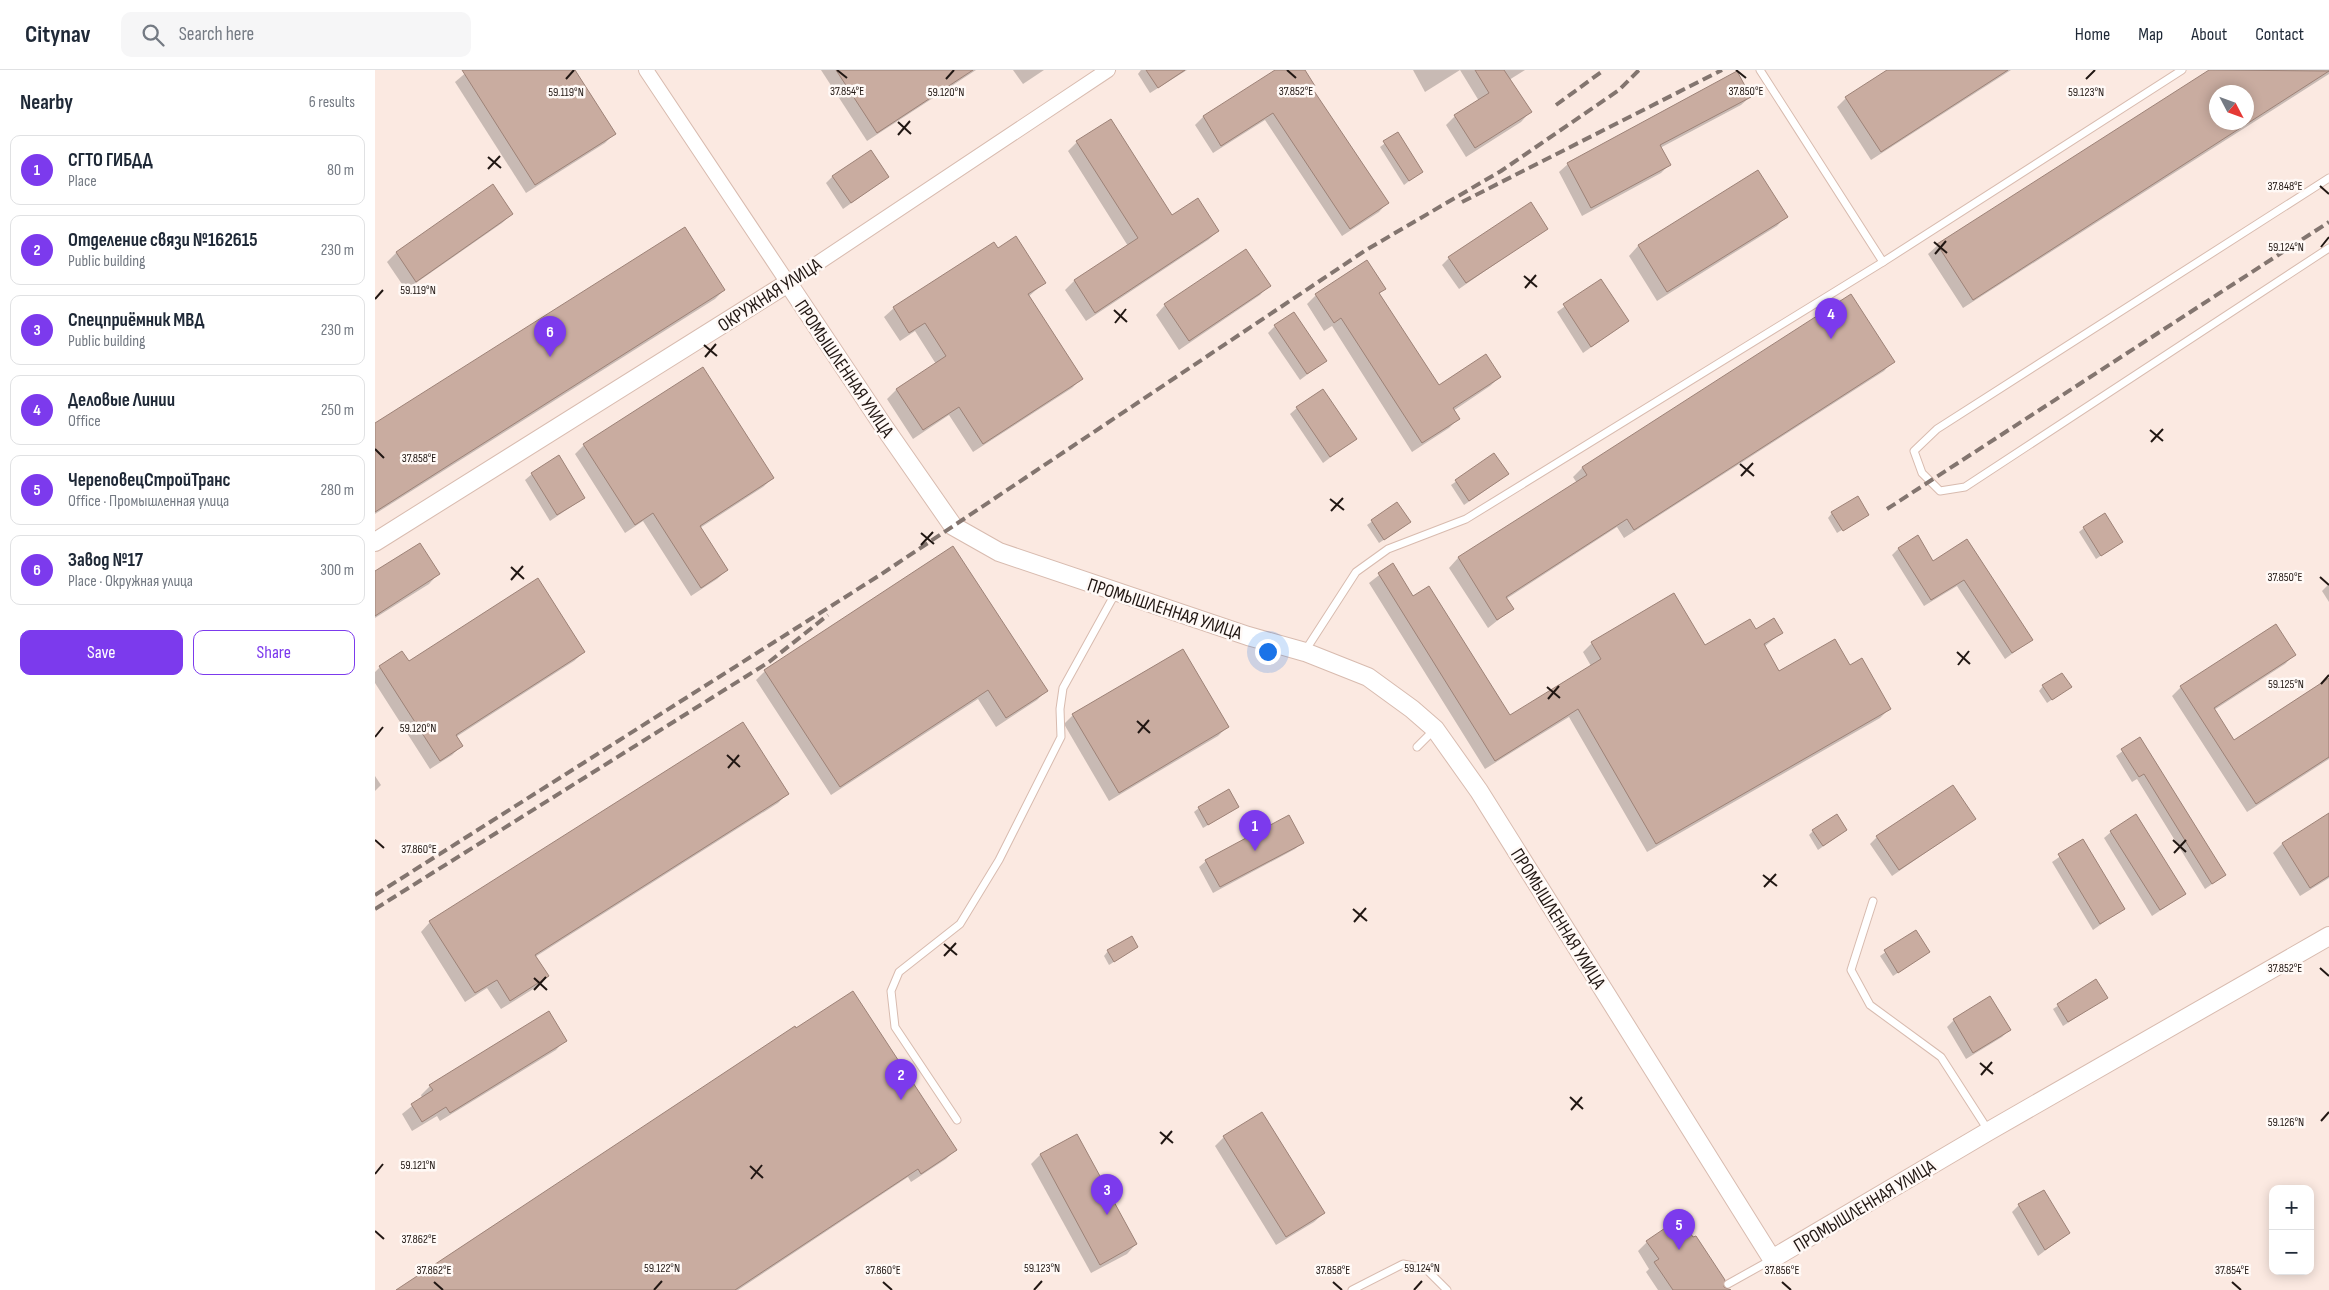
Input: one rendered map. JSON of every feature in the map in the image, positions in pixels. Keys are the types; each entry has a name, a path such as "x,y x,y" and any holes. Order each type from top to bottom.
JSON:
{"street":[{"path":"646,70 788,283"},
{"name":"ОКРУЖНАЯ УЛИЦА","path":"375,542 788,283 1108,70"},
{"name":"ПРОМЫШЛЕННАЯ УЛИЦА","path":"788,283 953,526 999,552 1248,636 1305,652 1368,678 1412,709 1435,729 1479,791 1772,1259 1989,1131 2329,936"}],"lane":[{"path":"1760,70 1883,262"},
{"path":"1305,652 1356,572 1389,549 1465,519 1883,262 2182,70"},
{"path":"2329,178 1937,428 1914,451 1922,473 1940,491 1965,487 2329,248"},
{"path":"957,1120 895,1027 891,991 899,972 960,924 999,860 1061,737 1060,709 1063,688 1116,592"},
{"path":"1417,747 1435,729"},
{"path":"1873,901 1851,970 1870,1006 1941,1057 1989,1131"},
{"path":"1728,1284 1772,1259"},
{"path":"1352,1290 1403,1264 1425,1268 1447,1290"}],"building":[{"path":"462,70 575,70 616,134 535,185"},
{"path":"836,70 973,70 877,133"},
{"path":"1146,70 1185,70 1158,88"},
{"path":"1275,70 1305,70 1315,86 1312,88 1389,203 1350,229 1273,113 1221,146 1203,116"},
{"path":"1475,70 1504,70 1532,112 1475,148 1454,115 1489,93"},
{"path":"1887,70 2008,70 1881,152 1845,97"},
{"path":"2209,70 2329,71 2254,119 2254,85 2209,85 2209,130 2237,130 1973,300 1937,244"},
{"path":"1737,71 1751,97 1660,145 1671,165 1591,208 1567,163"},
{"path":"1111,119 1172,215 1198,198 1219,231 1095,313 1074,280 1138,238 1076,141"},
{"path":"1398,132 1423,172 1409,181 1383,141"},
{"path":"871,150 889,177 851,203 832,176"},
{"path":"1758,170 1788,217 1667,292 1638,245"},
{"path":"493,184 513,214 416,282 396,252"},
{"path":"1531,202 1548,229 1466,283 1448,257"},
{"path":"685,227 725,290 375,512 375,423"},
{"path":"1016,236 1046,283 1028,294 1083,379 983,444 959,407 923,430 896,389 946,356 925,323 909,333 893,307 994,242 998,248"},
{"path":"1246,249 1271,286 1189,341 1164,304"},
{"path":"1367,260 1386,289 1379,293 1439,385 1486,354 1501,377 1453,408 1460,419 1422,443 1341,318 1334,323 1315,294"},
{"path":"1601,279 1629,321 1591,347 1563,304"},
{"path":"1851,294 1895,362 1634,530 1627,519 1506,597 1514,609 1497,620 1458,557 1587,475 1582,467"},
{"path":"1294,312 1327,361 1307,374 1274,325"},
{"path":"703,367 774,478 700,526 728,570 701,588 653,513 635,525 583,444"},
{"path":"1323,389 1357,439 1330,457 1296,407"},
{"path":"1494,453 1509,474 1469,501 1455,480"},
{"path":"559,455 585,498 557,515 531,473"},
{"path":"1858,496 1869,515 1843,531 1831,512"},
{"path":"1397,502 1411,522 1384,540 1371,520"},
{"path":"2105,513 2123,542 2101,556 2083,527"},
{"path":"1918,535 1933,561 1967,539 2033,640 2012,653 1964,580 1931,600 1898,548"},
{"path":"420,543 440,574 375,616 375,571"},
{"path":"953,546 1048,691 1006,718 988,690 840,787 764,670"},
{"path":"1393,563 1413,596 1429,586 1510,715 1601,659 1591,642 1674,593 1705,645 1750,619 1756,629 1774,618 1783,633 1764,644 1779,671 1835,639 1850,665 1862,658 1891,709 1656,844 1578,709 1495,761 1378,573"},
{"path":"538,578 585,652 456,735 463,746 440,761 379,666 402,651 409,661"},
{"path":"2276,624 2296,655 2214,708 2234,740 2329,678 2329,757 2256,804 2180,686"},
{"path":"1183,649 1229,727 1119,793 1072,714"},
{"path":"2062,673 2072,687 2052,700 2042,685"},
{"path":"743,722 789,794 535,955 549,976 510,1001 497,980 475,993 429,921"},
{"path":"2140,737 2226,875 2212,884 2144,774 2139,777 2121,749"},
{"path":"1953,785 1976,819 1899,870 1876,836"},
{"path":"1229,789 1239,807 1208,825 1198,807"},
{"path":"2329,813 2329,876 2310,888 2282,843"},
{"path":"1837,814 1847,830 1823,846 1812,830"},
{"path":"2136,814 2186,894 2160,910 2110,831"},
{"path":"1289,815 1304,843 1220,887 1205,860"},
{"path":"2083,839 2125,909 2100,924 2058,854"},
{"path":"1916,930 1930,952 1898,973 1884,950"},
{"path":"1132,936 1138,947 1114,962 1107,950"},
{"path":"2096,979 2108,998 2068,1022 2057,1004"},
{"path":"853,991 957,1150 921,1174 918,1169 735,1290 396,1290 795,1026 796,1028"},
{"path":"1990,996 2011,1030 1973,1053 1953,1019"},
{"path":"549,1011 567,1041 450,1113 446,1107 422,1122 411,1104 433,1090 429,1085"},
{"path":"1262,1112 1325,1213 1286,1237 1223,1136"},
{"path":"1077,1134 1137,1244 1100,1265 1040,1154"},
{"path":"2044,1190 2070,1233 2045,1250 2018,1204"},
{"path":"1680,1218 1693,1237 1696,1236 1725,1280 1724,1287 1731,1290 1673,1290 1654,1262 1659,1259 1646,1241"}],"railway":[{"path":"1556,105 1604,70"},
{"path":"375,895 880,575 1366,250 1501,171 1619,90 1639,70"},
{"path":"1462,202 1722,70"},
{"path":"1887,509 2329,222"},
{"path":"375,909 769,662 828,615"}],"place":[{"name":"Деловые Линии","path":"1831,339"},
{"name":"Завод №17","path":"550,357"},
{"name":"СГТО ГИБДД","path":"1255,851"},
{"name":"Отделение связи №162615","path":"901,1100"},
{"name":"Спецприёмник МВД","path":"1107,1215"},
{"name":"ЧереповецСтройТранс","path":"1679,1250"}]}
